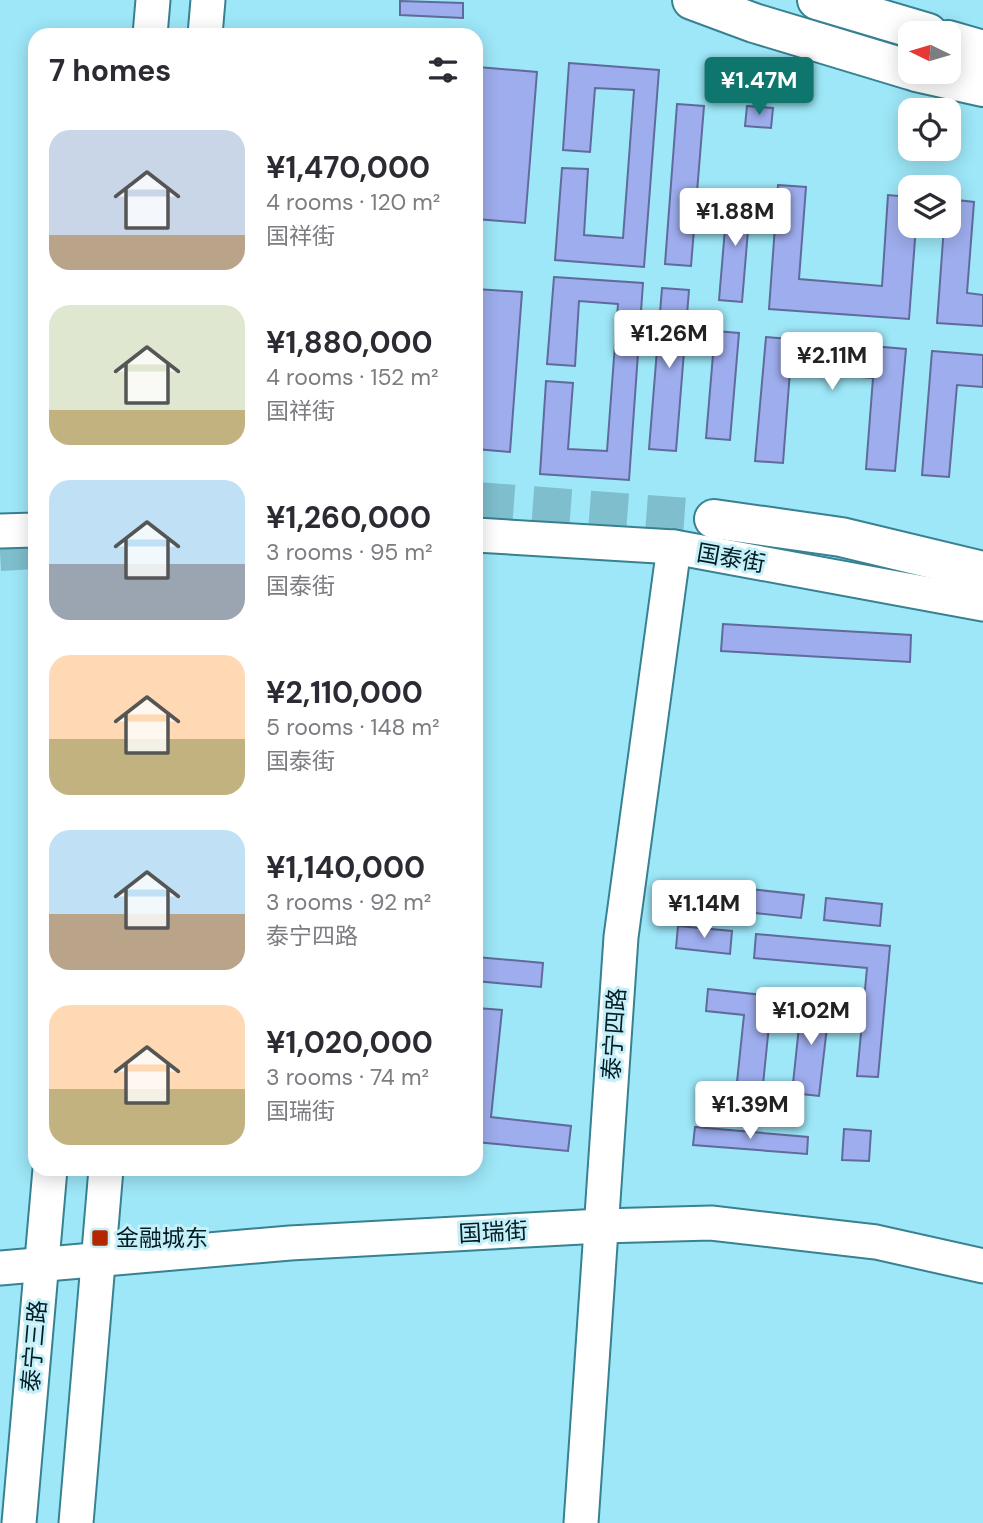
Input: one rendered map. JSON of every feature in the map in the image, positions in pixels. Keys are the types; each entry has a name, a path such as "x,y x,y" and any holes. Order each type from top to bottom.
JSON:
{"main road":[{"path":"692,0 754,23 898,66"},
{"path":"817,0 898,24"},
{"path":"961,44 983,50"},
{"path":"961,82 983,87"},
{"path":"714,519 841,537 983,571"}],"street":[{"path":"151,28 153,0"},
{"path":"206,28 208,0"},
{"path":"0,531 28,530"},
{"name":"国泰街","path":"483,535 674,547 983,604"},
{"name":"泰宁四路","path":"581,1523 621,937 674,547"},
{"name":"泰宁三路","path":"19,1523 49,1176"},
{"path":"76,1523 105,1176"},
{"name":"国瑞街","path":"0,1268 290,1243 601,1226 711,1223 876,1242 983,1266"}],"building":[{"path":"400,1 463,3 463,18 400,15"},
{"path":"569,63 659,70 644,267 555,260 562,168 588,169 584,235 623,238 634,90 595,88 590,152 563,150"},
{"path":"483,67 537,72 525,223 483,220"},
{"path":"677,104 704,106 691,266 665,264"},
{"path":"747,106 773,108 771,128 745,126"},
{"path":"778,185 806,187 799,279 882,286 888,195 898,196 898,238 915,238 909,319 769,309"},
{"path":"728,193 751,195 742,302 719,300"},
{"path":"961,200 974,202 967,293 983,295 983,326 937,323 943,238 961,238"},
{"path":"554,277 643,283 629,480 540,474 546,381 573,383 568,449 607,451 618,304 579,301 575,366 547,364"},
{"path":"662,288 689,290 676,451 649,449"},
{"path":"483,289 522,292 510,452 483,450"},
{"path":"715,331 739,333 730,440 706,438"},
{"path":"766,337 906,349 895,471 866,469 873,378 790,371 783,463 755,461"},
{"path":"932,351 983,355 983,387 957,385 949,477 922,475"},
{"path":"723,624 911,635 910,662 721,651"},
{"path":"695,883 804,895 801,918 692,906"},
{"path":"826,898 882,904 880,926 824,920"},
{"path":"678,926 732,931 730,954 676,948"},
{"path":"756,934 890,946 878,1077 857,1076 867,968 754,958"},
{"path":"483,958 543,963 541,987 483,982"},
{"path":"708,989 772,996 761,1104 735,1101 744,1015 706,1011"},
{"path":"802,998 830,1001 819,1096 792,1093"},
{"path":"483,1008 502,1010 491,1117 571,1126 568,1151 483,1143"},
{"path":"695,1127 808,1137 807,1154 693,1145"},
{"path":"844,1129 871,1131 869,1161 842,1160"}],"tunnel":[{"path":"483,502 714,519"},
{"path":"0,552 28,550"}],"place":[{"name":"金融城东","path":"100,1238"}]}
